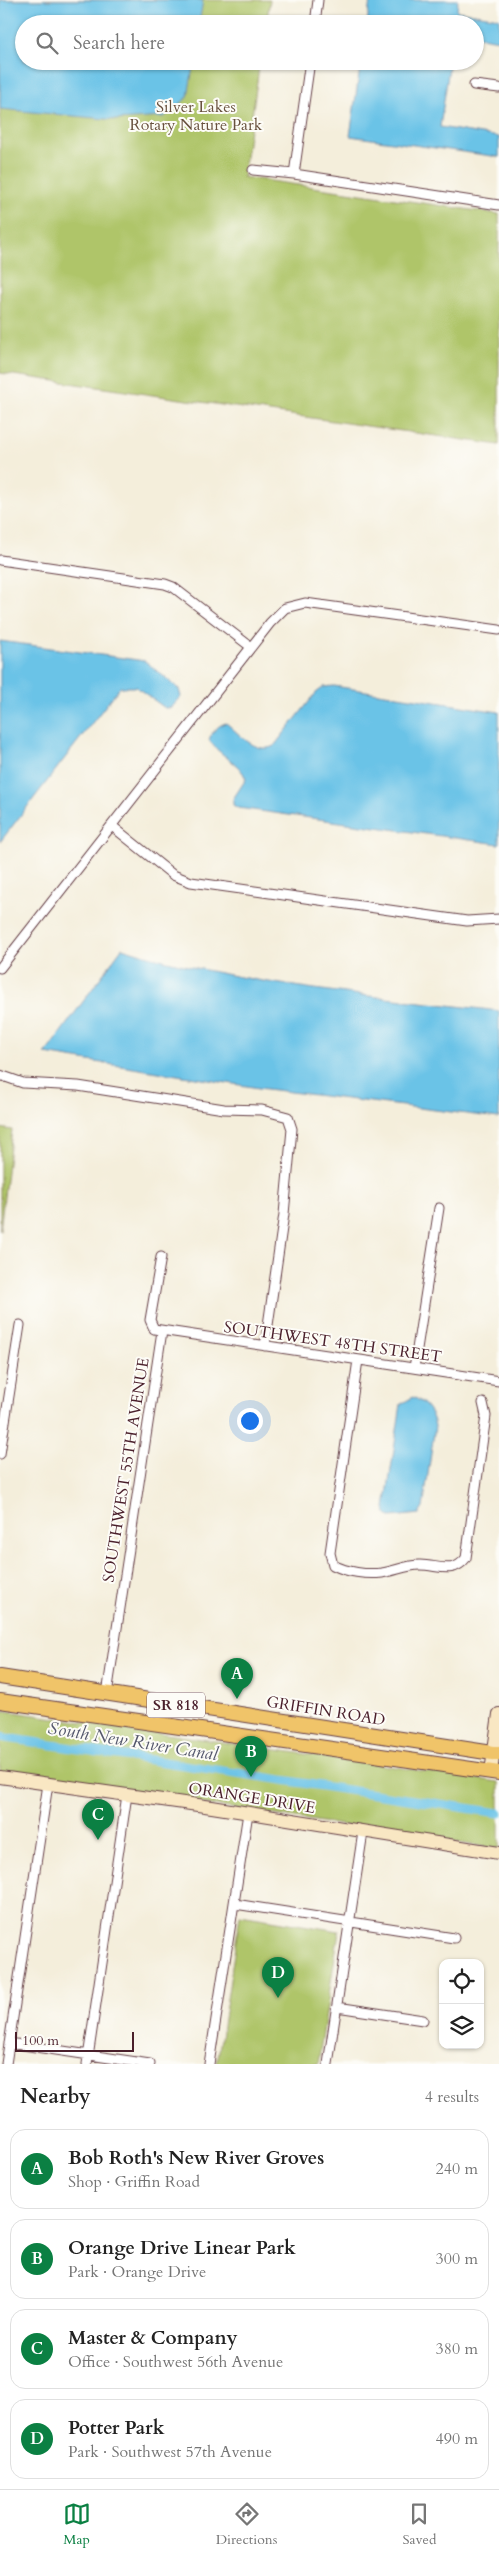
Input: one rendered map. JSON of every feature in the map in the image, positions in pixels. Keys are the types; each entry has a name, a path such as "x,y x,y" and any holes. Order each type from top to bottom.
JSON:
{"main road":[{"name":"GRIFFIN ROAD","path":"0,1677 496,1753"},
{"name":"SR 818","path":"0,1702 218,1731 495,1773"},
{"path":"218,1731 249,1726 259,1718"},
{"path":"268,1739 273,1729 278,1726 294,1723"}],"street":[{"path":"316,15 318,0"},
{"path":"294,174 309,70"},
{"path":"474,85 499,88"},
{"path":"254,170 294,174 499,205"},
{"path":"0,560 165,584 173,587 251,647"},
{"path":"0,968 277,615 295,604 305,603 499,630"},
{"path":"112,826 173,875 191,882 467,921 499,919"},
{"path":"0,1075 23,1083 78,1086 214,1107 262,1110 288,1117 292,1129 284,1214 265,1346"},
{"path":"414,1368 439,1208"},
{"path":"161,1257 150,1320 154,1329 162,1331"},
{"path":"0,1454 20,1325"},
{"name":"SOUTHWEST 48TH STREET","path":"162,1331 499,1381"},
{"name":"SOUTHWEST 55TH AVENUE","path":"107,1694 162,1331"},
{"path":"358,1360 330,1553 333,1565 346,1571 381,1573 420,1565 450,1570 461,1565 466,1558 486,1416 483,1403"},
{"path":"495,1773 499,1714"},
{"name":"ORANGE DRIVE","path":"0,1777 248,1813 499,1853"},
{"path":"6,2064 48,1784"},
{"path":"88,2059 127,1795"},
{"path":"209,2064 248,1813"},
{"path":"328,2064 363,1832"},
{"path":"235,1904 454,1938"},
{"path":"337,2007 423,2020"},
{"path":"10,2043 88,2059 150,2064"}],"green space":[{"name":"Silver Lakes Rotary Nature Park","path":"0,0 270,0 268,15 15,15 15,70 259,70 243,177 499,214 499,445 0,373"},
{"path":"0,1128 12,1130 0,1230"},
{"path":"0,1710 499,1782 499,1849 0,1773"},
{"path":"240,1915 339,1931 318,2064 217,2064"}],"water":[{"path":"0,0 203,0 200,15 15,15 15,70 192,70 188,97 164,117 116,120 0,109"},
{"path":"370,0 458,0 457,11 481,15 368,15"},
{"path":"484,16 499,18 499,40 484,38"},
{"path":"360,70 449,70 440,127 499,137 499,157 350,136"},
{"path":"0,641 145,661 179,689 181,697 171,708 165,708 136,687 120,687 0,842"},
{"path":"334,686 499,712 499,844 238,808 233,805 233,799 246,779 234,763 213,746 209,740 213,732 226,723 255,746 267,748 274,746 316,693 324,687"},
{"path":"122,948 167,961 261,981 499,1011 499,1118 259,1088 45,1054"},
{"path":"413,1397 428,1408 435,1426 423,1508 419,1514 391,1517 387,1515 385,1508 401,1404"}],"waterway":[{"name":"South New River Canal","path":"0,1737 499,1813"}],"place":[{"name":"Bob Roth's New River Groves","path":"237,1699"},
{"name":"Orange Drive Linear Park","path":"251,1777"},
{"name":"Master & Company","path":"98,1840"},
{"name":"Potter Park","path":"278,1998"}]}
